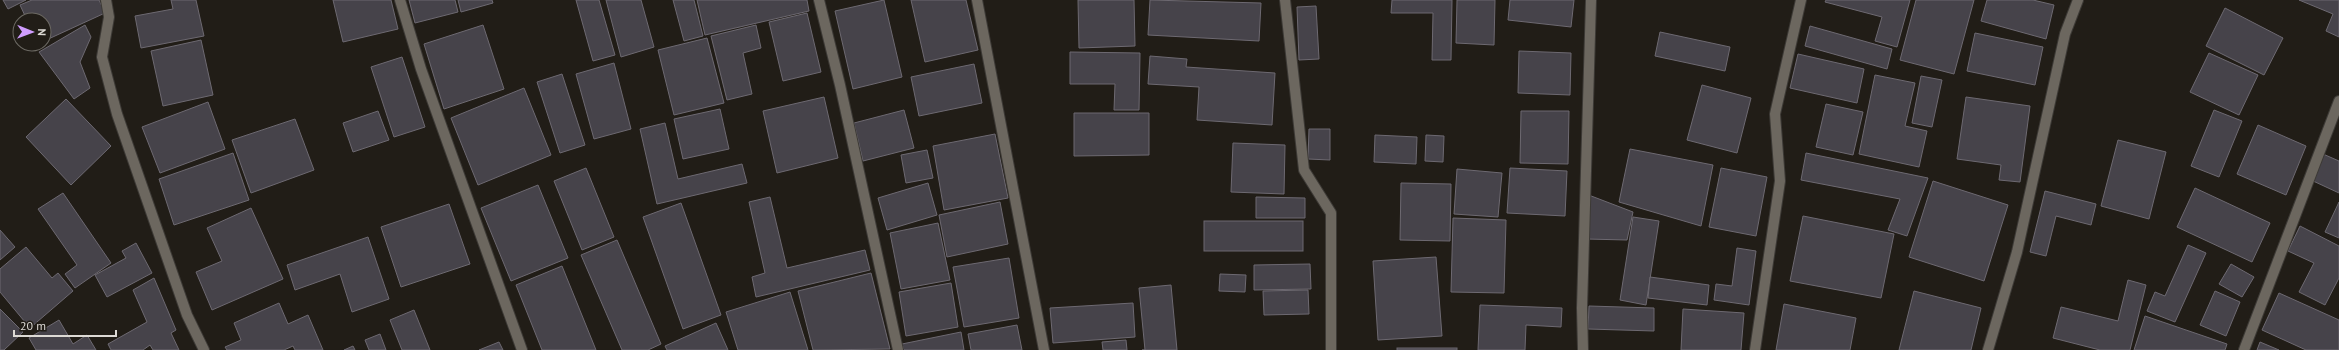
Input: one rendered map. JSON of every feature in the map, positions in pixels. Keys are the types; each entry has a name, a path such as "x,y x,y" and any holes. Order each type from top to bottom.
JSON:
{"street":[{"path":"106,0 109,17 102,57 117,114 188,315 204,350"},
{"path":"400,0 421,69 522,350"},
{"path":"819,0 840,85 898,350"},
{"path":"977,0 1044,350"},
{"path":"1285,0 1304,170 1331,213 1331,350"},
{"path":"1582,350 1591,0"},
{"path":"1755,350 1780,181 1775,114 1801,0"},
{"path":"1988,350 2016,252 2066,34 2078,0"},
{"path":"2244,350 2339,101"}],"building":[{"path":"3,0 26,0 8,9"},
{"path":"32,0 99,0 105,13 52,37 52,12 23,12 20,5"},
{"path":"171,0 196,0 204,36 141,48 135,16 173,9"},
{"path":"333,0 391,0 398,29 343,42"},
{"path":"409,0 455,0 458,12 415,23"},
{"path":"458,0 492,0 493,3 461,12"},
{"path":"576,0 599,0 615,55 593,61"},
{"path":"606,0 641,0 654,47 621,57"},
{"path":"673,0 694,0 703,36 684,41"},
{"path":"697,0 807,0 809,11 705,35"},
{"path":"884,0 902,77 853,89 835,11"},
{"path":"911,0 966,0 978,50 925,62"},
{"path":"1078,0 1134,0 1135,46 1079,48"},
{"path":"1150,0 1261,3 1259,41 1148,35"},
{"path":"1392,0 1452,0 1451,60 1432,60 1433,13 1391,13"},
{"path":"1457,0 1495,0 1494,45 1456,43"},
{"path":"1510,0 1574,0 1571,27 1508,20"},
{"path":"1826,0 1910,0 1897,47 1875,41 1882,17 1825,2"},
{"path":"1916,0 1974,0 1954,74 1900,60"},
{"path":"1987,0 2033,0 2054,5 2046,39 1981,21"},
{"path":"2299,0 2339,0 2339,37 2326,31 2333,14"},
{"path":"1316,6 1319,59 1299,60 1297,7"},
{"path":"2225,8 2283,38 2264,75 2206,46"},
{"path":"807,13 821,72 783,81 769,22"},
{"path":"85,25 91,37 80,62 90,88 74,99 39,52 52,52 52,44"},
{"path":"483,25 504,89 444,109 424,44"},
{"path":"756,25 761,48 743,53 752,94 727,100 711,36"},
{"path":"1810,26 1892,49 1887,69 1805,46"},
{"path":"1660,32 1730,47 1725,71 1655,56"},
{"path":"1975,33 2043,47 2035,85 1967,71"},
{"path":"707,38 724,103 674,115 658,50"},
{"path":"201,40 213,95 163,106 151,51"},
{"path":"1519,51 1571,53 1570,95 1518,93"},
{"path":"1070,52 1140,53 1139,110 1114,110 1115,84 1070,84"},
{"path":"2209,53 2258,75 2239,115 2190,92"},
{"path":"1798,54 1864,69 1857,103 1790,88"},
{"path":"1150,56 1187,59 1186,67 1275,73 1272,125 1197,120 1199,87 1148,84"},
{"path":"402,57 425,127 394,137 371,67"},
{"path":"614,63 631,129 594,139 576,74"},
{"path":"974,64 982,103 919,116 911,77"},
{"path":"562,74 585,145 560,153 537,82"},
{"path":"1875,75 1915,83 1905,126 1927,131 1919,167 1859,154"},
{"path":"1921,76 1942,80 1932,127 1912,123"},
{"path":"1702,85 1751,98 1737,153 1687,140"},
{"path":"524,88 551,155 478,185 451,118"},
{"path":"824,97 838,158 777,173 763,111"},
{"path":"1966,97 2030,106 2020,182 1999,180 2001,165 1957,159"},
{"path":"66,99 111,146 71,185 26,137"},
{"path":"208,102 225,149 160,173 142,127"},
{"path":"1826,104 1863,112 1853,155 1816,147"},
{"path":"720,109 729,149 683,159 674,119"},
{"path":"904,110 914,148 863,161 854,123"},
{"path":"2214,110 2242,121 2219,177 2191,166"},
{"path":"378,111 389,140 353,152 343,123"},
{"path":"1521,111 1569,111 1568,164 1520,163"},
{"path":"1074,113 1149,113 1149,155 1074,156"},
{"path":"295,119 314,170 251,193 232,140"},
{"path":"665,123 678,179 742,164 747,183 657,204 640,129"},
{"path":"2258,125 2306,146 2286,195 2237,174"},
{"path":"1309,129 1330,129 1330,160 1308,159"},
{"path":"995,134 1008,198 944,210 933,146"},
{"path":"1375,135 1417,137 1416,164 1374,162"},
{"path":"1426,135 1444,136 1443,162 1425,161"},
{"path":"2118,140 2166,152 2149,219 2101,206"},
{"path":"1233,143 1285,145 1284,194 1231,192"},
{"path":"1630,149 1713,165 1701,226 1619,202"},
{"path":"927,150 933,178 906,183 901,155"},
{"path":"233,153 249,200 174,225 159,179"},
{"path":"1806,153 1928,178 1907,236 1888,230 1900,199 1801,180"},
{"path":"2323,154 2339,161 2339,193 2311,180"},
{"path":"586,168 614,237 582,250 554,181"},
{"path":"1510,168 1567,171 1565,216 1507,213"},
{"path":"1721,168 1767,177 1756,236 1709,227"},
{"path":"1457,169 1502,173 1498,217 1454,214"},
{"path":"1933,181 2008,205 1984,281 1909,257"},
{"path":"928,183 937,215 887,230 878,198"},
{"path":"1401,183 1451,184 1450,241 1400,240"},
{"path":"538,185 568,258 511,281 481,208"},
{"path":"2195,188 2270,223 2252,262 2177,227"},
{"path":"2045,191 2096,204 2091,225 2056,216 2046,256 2030,252"},
{"path":"63,193 111,263 75,288 65,274 77,265 38,209"},
{"path":"1586,194 1633,212 1627,240 1586,239"},
{"path":"770,197 787,268 865,250 870,270 756,297 752,277 765,273 749,202"},
{"path":"1256,197 1305,198 1305,218 1256,218"},
{"path":"1000,202 1008,244 947,257 939,215"},
{"path":"2339,202 2339,238 2325,232"},
{"path":"681,203 721,315 683,329 643,217"},
{"path":"449,204 470,264 401,287 381,227"},
{"path":"251,208 283,279 212,310 196,272 222,261 207,228"},
{"path":"1803,216 1894,234 1881,298 1790,281"},
{"path":"1633,217 1659,221 1646,305 1620,300"},
{"path":"1453,218 1506,220 1504,293 1451,292"},
{"path":"1204,221 1303,221 1303,251 1204,251"},
{"path":"938,223 950,280 901,289 890,233"},
{"path":"2300,226 2339,246 2339,278 2325,305 2299,292 2314,263 2288,251"},
{"path":"0,230 15,247 0,260"},
{"path":"368,237 389,299 352,312 340,274 295,290 287,265"},
{"path":"617,240 661,344 648,350 622,350 581,255"},
{"path":"136,243 152,273 107,297 95,275 126,258 122,251"},
{"path":"2188,245 2206,253 2175,322 2147,311 2155,292 2165,296"},
{"path":"26,247 52,278 58,273 73,291 30,328 0,292 0,269"},
{"path":"1737,248 1756,251 1749,305 1714,300 1716,284 1732,286"},
{"path":"1436,257 1442,336 1378,340 1373,261"},
{"path":"1009,258 1019,318 964,327 953,267"},
{"path":"1310,264 1311,289 1254,290 1254,265"},
{"path":"2231,264 2254,277 2242,297 2219,284"},
{"path":"562,266 596,350 542,350 516,285"},
{"path":"871,273 890,349 813,350 798,291"},
{"path":"1220,274 1246,275 1245,292 1219,291"},
{"path":"1650,277 1709,285 1707,305 1648,298"},
{"path":"154,278 176,330 171,333 179,350 153,350 150,345 143,350 111,350 108,344 147,322 133,290"},
{"path":"2128,280 2146,285 2130,350 2100,350 2053,338 2061,307 2118,321"},
{"path":"951,283 958,327 906,336 899,292"},
{"path":"1171,285 1177,350 1145,350 1139,288"},
{"path":"1308,290 1309,314 1264,315 1263,291"},
{"path":"1914,291 1981,308 1971,350 1899,350"},
{"path":"2215,291 2240,302 2226,336 2200,325"},
{"path":"790,292 808,350 738,350 726,312"},
{"path":"2279,293 2339,320 2339,350 2306,350 2262,330"},
{"path":"279,303 288,324 308,315 323,350 295,350 293,346 284,350 227,350 225,347 241,340 234,323"},
{"path":"1133,303 1135,337 1053,343 1050,308"},
{"path":"1784,304 1856,318 1850,350 1776,350"},
{"path":"1480,305 1562,308 1561,327 1526,325 1525,350 1478,350"},
{"path":"1589,306 1654,308 1654,331 1588,329"},
{"path":"0,309 23,332 4,350 0,350"},
{"path":"1683,309 1744,313 1741,350 1681,350"},
{"path":"414,310 430,350 402,350 390,320"},
{"path":"2145,316 2227,344 2225,350 2134,350"},
{"path":"59,320 73,344 87,335 96,350 36,350 29,338"},
{"path":"716,323 728,350 667,350 665,346"},
{"path":"1017,325 1022,350 971,350 968,334"},
{"path":"961,332 964,350 904,350 902,344"},
{"path":"380,334 386,350 369,350 365,340"},
{"path":"1126,340 1127,350 1103,350 1102,342"},
{"path":"499,342 503,350 479,350"},
{"path":"2260,342 2279,350 2257,350"},
{"path":"353,346 355,350 344,350"},
{"path":"1397,348 1457,348 1457,350 1397,350"}]}
